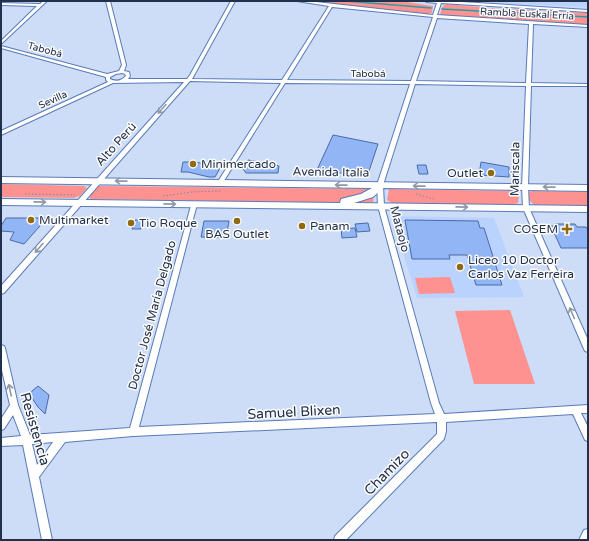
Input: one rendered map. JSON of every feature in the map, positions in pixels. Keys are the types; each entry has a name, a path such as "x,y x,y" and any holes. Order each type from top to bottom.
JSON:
{"main road":[{"name":"Avenida Italia","path":"1,180 98,181 193,187 380,185 588,188"},
{"path":"282,205 302,200 345,201 377,191 380,185"},
{"path":"1,202 82,199 194,204 588,209"}],"street":[{"path":"1,43 45,1"},
{"path":"108,1 124,65 121,72 112,73 108,76 107,79 112,82"},
{"name":"Alto Perú","path":"1,292 188,80 233,1"},
{"name":"Rambla Euskal Erría","path":"299,1 331,6 434,16 532,24 588,26"},
{"name":"Rambla Euskal Erría","path":"427,1 588,11"},
{"name":"Mataojo","path":"440,2 434,16 380,185 381,206 435,404 441,418"},
{"path":"1,4 40,5"},
{"path":"221,187 283,82 331,6"},
{"name":"Mariscala","path":"532,24 524,187 526,208 588,349"},
{"name":"Tabobá","path":"1,47 108,76"},
{"name":"Tabobá","path":"121,72 133,78 148,80"},
{"path":"123,82 128,78 128,75"},
{"name":"Tabobá","path":"112,82 188,80 588,85"},
{"name":"Sevilla","path":"1,133 112,82"},
{"name":"Doctor José María Delgado","path":"132,432 194,204"},
{"name":"Resistencia","path":"1,348 14,405 27,440 47,540"},
{"path":"1,426 14,405"},
{"name":"Samuel Blixen","path":"1,442 132,432 441,418 588,409"},
{"path":"575,410 588,437"},
{"name":"Chamizo","path":"339,540 441,436 443,427 441,418"},
{"path":"34,476 63,437"},
{"path":"584,540 588,534"}],"path":[{"path":"193,187 194,204"},
{"path":"158,196 193,187 221,187"},
{"path":"412,193 438,200"},
{"path":"22,194 70,194 82,199"}],"shaded area":[{"path":"306,1 400,1 433,6 432,13 427,14 377,10"},
{"path":"472,1 588,1 588,7 516,4"},
{"path":"446,4 500,9 588,13 588,25 440,15 442,7"},
{"path":"1,184 84,186 87,188 80,196 74,198 1,197"},
{"path":"98,186 370,189 374,191 373,202 367,203 90,199 90,196"},
{"path":"389,189 509,191 517,193 519,196 518,203 513,205 392,203 387,200"},
{"path":"529,192 588,192 588,206 534,205 529,200"},
{"name":"Liceo 10 Doctor Carlos Vaz Ferreira","path":"392,216 494,218 524,297 417,298"},
{"path":"450,277 455,293 419,294 415,278"},
{"path":"510,310 535,384 474,384 455,311"}],"building":[{"path":"333,135 378,144 368,174 316,172"},
{"path":"248,160 279,166 278,173 246,173 243,169"},
{"path":"183,162 196,162 220,168 215,177 209,177 188,172 181,172"},
{"path":"481,162 509,167 509,177 479,175"},
{"path":"417,165 426,165 428,174 419,174"},
{"path":"6,218 47,218 24,244 10,240 14,232 1,231 1,226"},
{"path":"135,220 143,220 141,229 132,229"},
{"path":"405,220 478,221 480,228 484,228 502,285 476,285 467,255 449,255 450,259 412,259"},
{"path":"204,221 229,221 226,238 201,237"},
{"path":"368,223 370,231 357,232 355,224"},
{"path":"555,224 575,224 577,227 586,227 588,230 588,248 561,248 551,226 556,226"},
{"path":"355,228 357,237 342,238 341,229"},
{"path":"38,386 49,395 45,414 30,395"}],"waterway":[{"path":"346,1 431,8"},
{"path":"442,9 588,17"}],"place":[{"name":"Minimercado","path":"193,164"},
{"name":"Outlet","path":"491,173"},
{"name":"Multimarket","path":"31,220"},
{"name":"BAS Outlet","path":"237,221"},
{"name":"Tio Roque","path":"131,223"},
{"name":"Panam","path":"302,226"},
{"name":"COSEM","path":"567,229"},
{"name":"Liceo 10 Doctor Carlos Vaz Ferreira","path":"460,267"}]}
